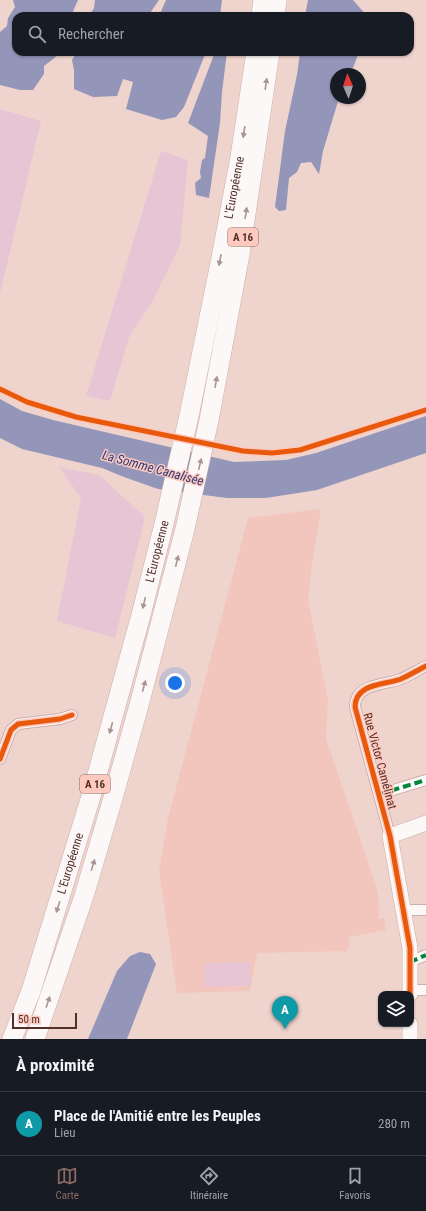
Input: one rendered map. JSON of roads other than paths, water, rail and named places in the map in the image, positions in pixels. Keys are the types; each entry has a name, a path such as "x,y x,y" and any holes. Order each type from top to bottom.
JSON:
{"highway":[{"path":"262,12 263,0"},
{"path":"276,12 277,0"},
{"name":"L'Européenne","path":"12,1039 31,991 92,793 137,630 164,524 188,416 230,211 255,56"},
{"name":"L'Européenne","path":"36,1039 84,896 113,798 138,710 185,529 209,420 240,254 269,56"}],"street":[{"name":"Rue Victor Camélinat","path":"390,836 380,794 355,707 355,700 359,693 369,687 401,679 426,666"},
{"path":"0,759 11,730 18,724 60,719 72,714"},
{"path":"380,794 426,780"},
{"path":"410,991 410,948 390,836 426,823"},
{"path":"404,910 426,910"},
{"path":"410,962 426,956"},
{"path":"414,992 426,990"},
{"path":"410,1027 410,1039"}],"water":[{"path":"13,0 78,0 73,12 12,12 12,56 57,56 44,66 44,74 33,90 20,90 0,85 0,32 7,26 8,18 15,7"},
{"path":"95,0 159,0 151,12 92,12 94,8"},
{"path":"166,0 222,0 220,12 161,12"},
{"path":"308,0 353,0 364,12 306,12"},
{"path":"74,56 204,56 184,107 176,117 162,120 126,109 133,82 123,79 117,96 93,97 74,89 74,70 72,60"},
{"path":"213,56 226,56 220,123 209,198 196,195 195,183 201,178 200,172 202,160 205,158 208,136 188,123"},
{"path":"299,56 358,56 353,68 330,68 330,104 337,104 323,151 319,174 311,162 301,163 297,172 289,178 286,210 279,211 275,207 285,131"},
{"name":"La Somme Canalisée","path":"0,399 22,411 53,420 234,462 286,460 316,453 426,416 426,453 317,490 266,498 227,498 158,489 102,468 22,449 0,438"},
{"path":"140,952 150,954 156,964 127,1039 88,1039 117,971 130,956"}],"place":[{"name":"Place de l'Amitié entre les Peuples","path":"285,1029"}]}
